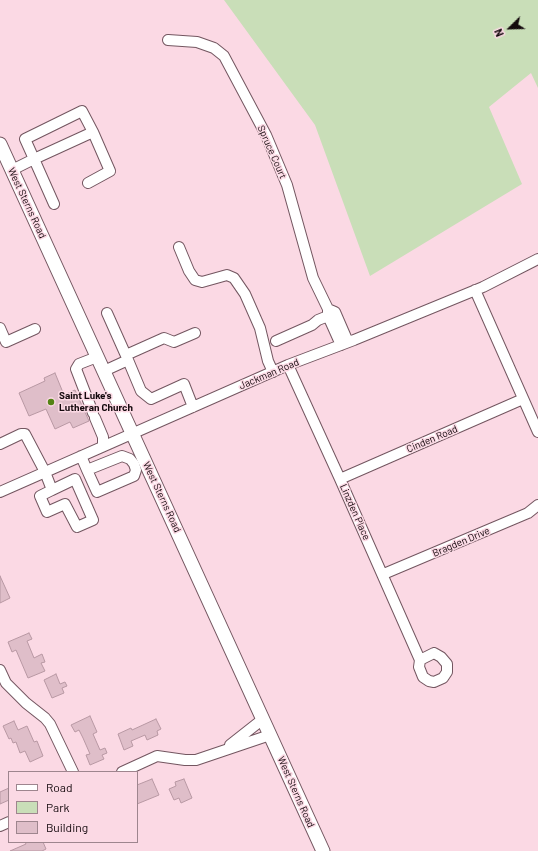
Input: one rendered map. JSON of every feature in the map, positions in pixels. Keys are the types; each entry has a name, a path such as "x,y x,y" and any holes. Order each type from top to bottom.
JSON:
{"main road":[{"name":"West Sterns Road","path":"0,144 323,851"}],"street":[{"name":"Spruce Court","path":"168,40 197,42 214,48 224,56 266,135 287,185 313,278 328,313 334,312 345,343"},
{"path":"54,204 25,139 82,111 93,132 110,172 88,183"},
{"path":"12,170 93,132"},
{"path":"180,247 189,271 195,280 202,282 227,275 234,278 245,294 260,328 268,361 273,372"},
{"name":"Jackman Road","path":"0,492 288,365 475,290 538,259"},
{"path":"475,290 538,432"},
{"path":"107,313 141,392 151,399 184,384 193,407"},
{"path":"276,341 312,325 328,313"},
{"path":"0,328 6,342 35,330"},
{"path":"104,371 164,338 174,342 196,333"},
{"path":"97,357 80,364 76,369 103,436 103,446"},
{"name":"Linzden Place","path":"288,365 420,660"},
{"name":"Cinden Road","path":"340,479 523,399"},
{"path":"0,444 21,434 25,434 45,472 55,489 65,504 77,527 93,520 75,479 55,489 40,496 47,512 65,504"},
{"path":"81,456 87,470 97,492 134,476 136,470 130,459 122,456 87,470"},
{"name":"Bragden Drive","path":"383,576 386,573 528,513 538,505"},
{"path":"0,670 6,683 50,724 73,771"},
{"path":"225,749 263,719"},
{"path":"124,771 157,756 196,760 270,735"}],"green space":[{"path":"224,0 538,0 538,88 531,73 489,107 522,184 370,276 315,125"}],"building":[{"name":"Saint Luke's Lutheran Church","path":"55,373 64,395 75,390 89,421 73,428 70,422 55,429 46,409 29,416 19,393 45,381 44,378"},
{"path":"0,576 10,598 0,603"},
{"path":"29,633 32,639 27,641 34,658 42,654 45,662 41,663 45,671 28,678 16,650 12,652 8,642"},
{"path":"56,674 60,684 65,682 67,686 62,688 64,693 52,698 44,680"},
{"path":"90,716 97,732 93,734 100,750 105,748 107,753 102,755 104,759 90,765 86,755 90,754 83,738 79,730 75,732 71,725"},
{"path":"156,719 161,729 157,731 158,735 147,740 145,735 131,741 133,746 124,750 118,734 131,728 132,730"},
{"path":"14,721 18,730 27,726 34,742 37,741 43,756 30,762 25,751 20,753 16,742 13,743 11,738 9,739 3,726"},
{"path":"152,779 159,795 138,804 138,785"},
{"path":"184,779 192,798 181,803 179,798 174,800 169,789 176,786 175,782"},
{"path":"8,788 8,800 0,804 0,792"},
{"path":"43,843 46,849 42,851 10,851 26,844"}],"place":[{"name":"Saint Luke's Lutheran Church","path":"51,402"}]}
